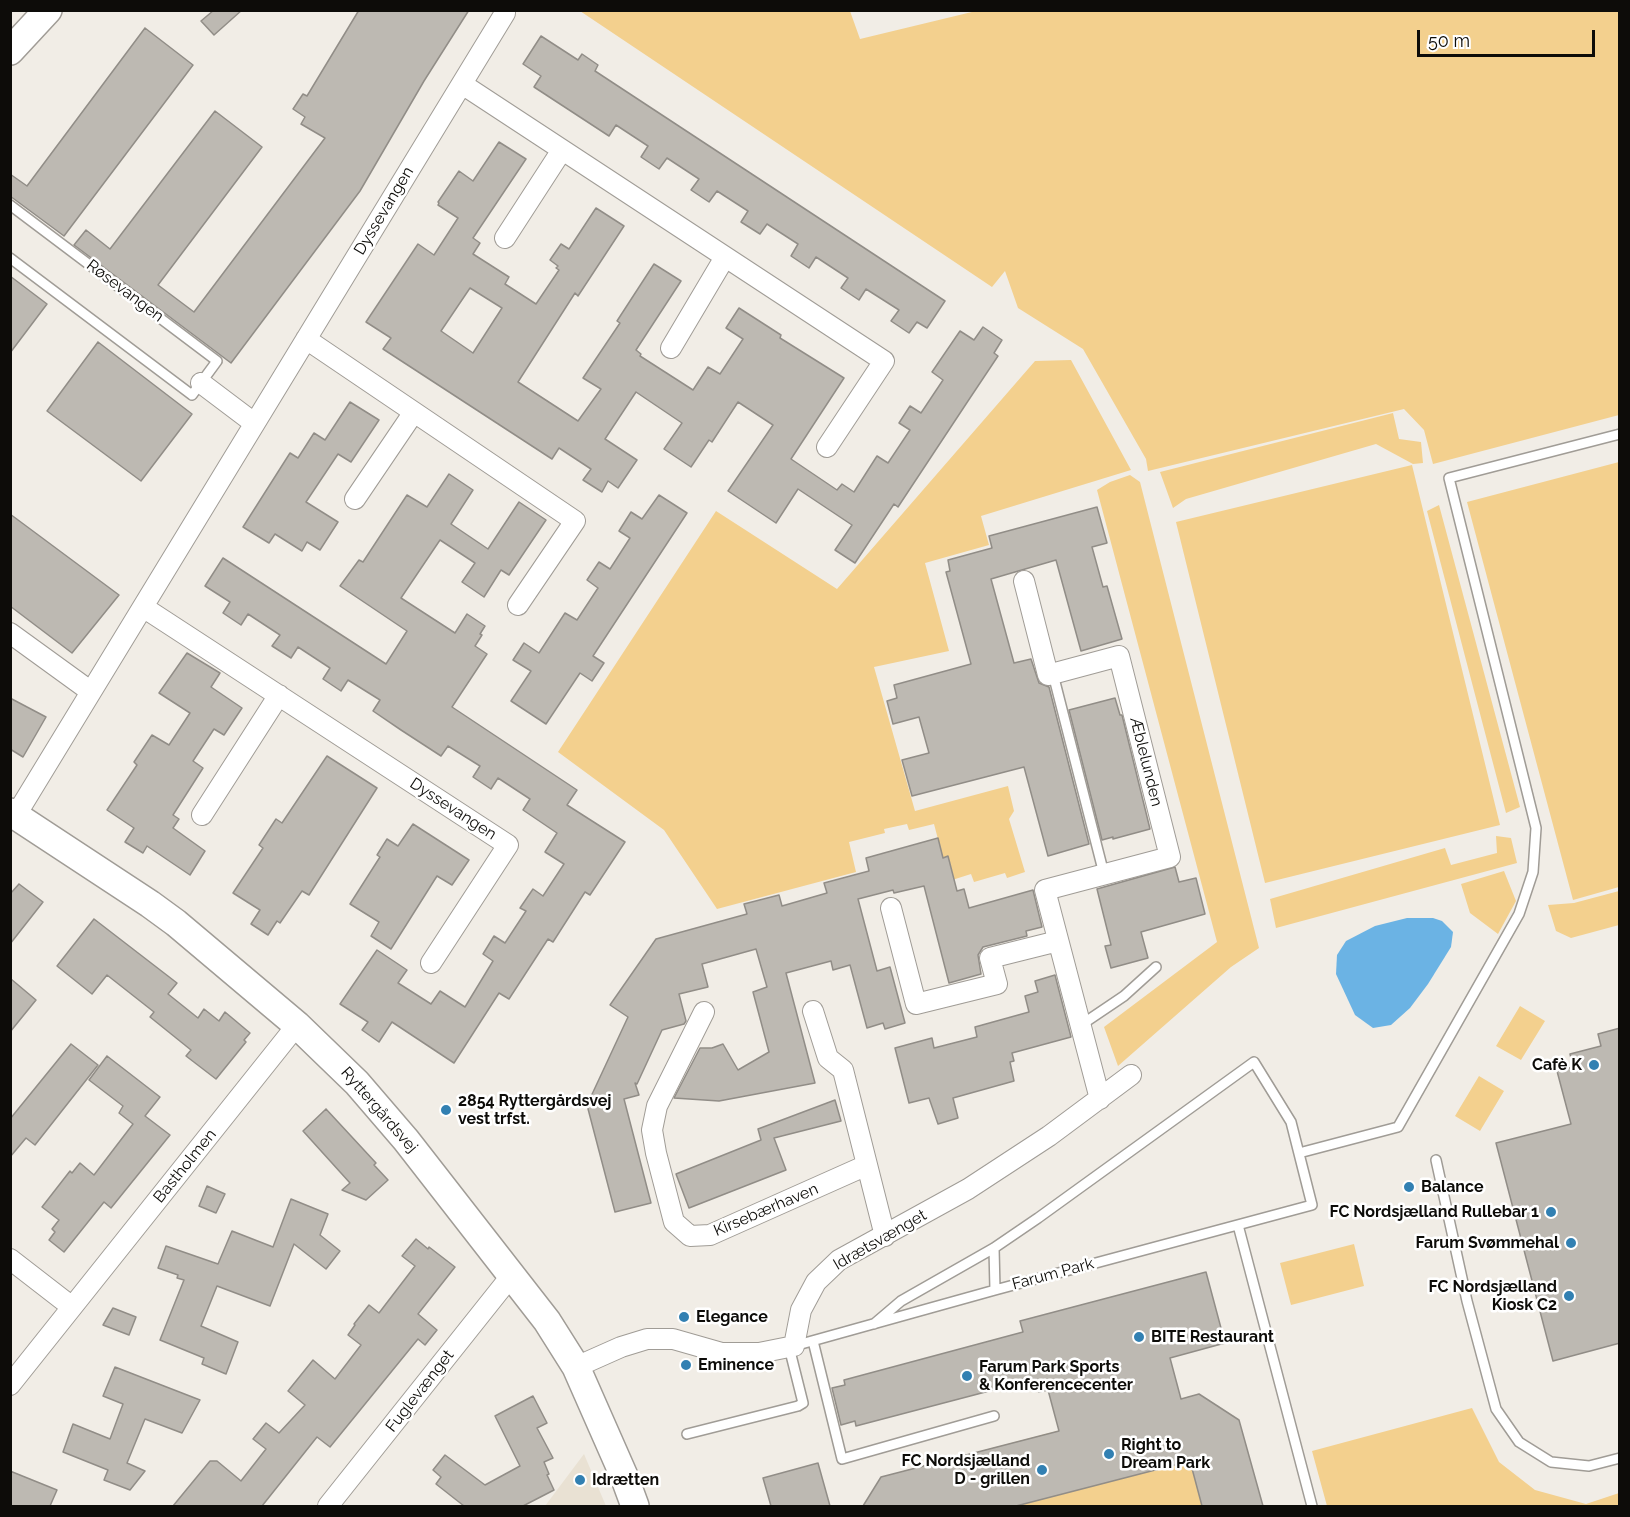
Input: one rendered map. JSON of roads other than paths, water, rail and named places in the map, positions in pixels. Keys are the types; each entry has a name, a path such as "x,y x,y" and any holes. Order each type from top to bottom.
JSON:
{"street":[{"path":"10,51 48,10"},
{"name":"Dyssevangen","path":"13,813 143,607 505,13"},
{"path":"462,84 884,361 827,447"},
{"path":"505,238 562,150"},
{"path":"671,348 725,257"},
{"path":"306,339 575,521 518,604"},
{"path":"201,383 254,423"},
{"path":"355,499 414,412"},
{"path":"1024,581 1048,675 1053,674"},
{"name":"Dyssevangen","path":"143,607 508,844 431,963"},
{"path":"10,633 90,691"},
{"name":"Æblelunden","path":"1053,674 1119,656 1170,857 1045,890 1100,1099"},
{"path":"202,815 279,695"},
{"name":"Ryttergårdsvej","path":"13,813 150,904 297,1025 357,1083 406,1140 547,1321 576,1367 635,1506"},
{"path":"891,908 916,1005 997,984 990,958 1058,941"},
{"path":"813,1011 828,1058 843,1070 885,1236"},
{"name":"Kirsebærhaven","path":"704,1012 657,1106 652,1130 674,1222 690,1236 710,1235 867,1166"},
{"name":"Bastholmen","path":"10,1385 297,1025"},
{"name":"Idrætsvænget","path":"799,1345 801,1310 816,1282 838,1260 968,1189 1049,1136 1131,1075"},
{"path":"10,1258 72,1307"},
{"name":"Fuglevænget","path":"328,1506 511,1276"},
{"path":"576,1367 621,1347 647,1339 673,1339 722,1353 759,1353 799,1345"}],"lane":[{"name":"Røsevangen","path":"10,205 217,362 201,383"},
{"path":"10,258 192,395 201,383"},
{"path":"874,1324 901,1300 994,1248 1254,1062 1291,1122 1299,1154 1398,1127 1519,914 1533,872 1536,828 1449,478 1620,434"},
{"path":"1053,674 1104,874"},
{"path":"1081,1025 1124,996 1156,967"},
{"name":"Farum Park","path":"799,1345 1312,1205 1299,1154"},
{"path":"1436,1160 1467,1301 1496,1409 1519,1442 1551,1462 1589,1466 1620,1458"},
{"path":"1238,1225 1312,1506"},
{"path":"994,1248 995,1290"},
{"path":"799,1345 842,1459 994,1416"},
{"path":"687,1434 803,1403 799,1345"}],"water":[{"path":"1407,918 1433,918 1442,921 1453,932 1451,947 1410,1008 1391,1025 1373,1028 1355,1015 1336,974 1337,955 1346,941 1375,926"}],"place":[{"name":"Cafè K","path":"1594,1065"},
{"name":"2854 Ryttergårdsvej vest trfst.","path":"446,1110"},
{"name":"Balance","path":"1409,1187"},
{"name":"FC Nordsjælland Rullebar 1","path":"1551,1212"},
{"name":"Farum Svømmehal","path":"1571,1243"},
{"name":"FC Nordsjælland Kiosk C2","path":"1569,1296"},
{"name":"Elegance","path":"684,1317"},
{"name":"BITE Restaurant","path":"1139,1337"},
{"name":"Eminence","path":"686,1365"},
{"name":"Farum Park Sports & Konferencecenter","path":"967,1376"},
{"name":"Right to Dream Park","path":"1109,1454"},
{"name":"FC Nordsjælland D - grillen","path":"1042,1470"},
{"name":"Idrætten","path":"580,1480"}]}
